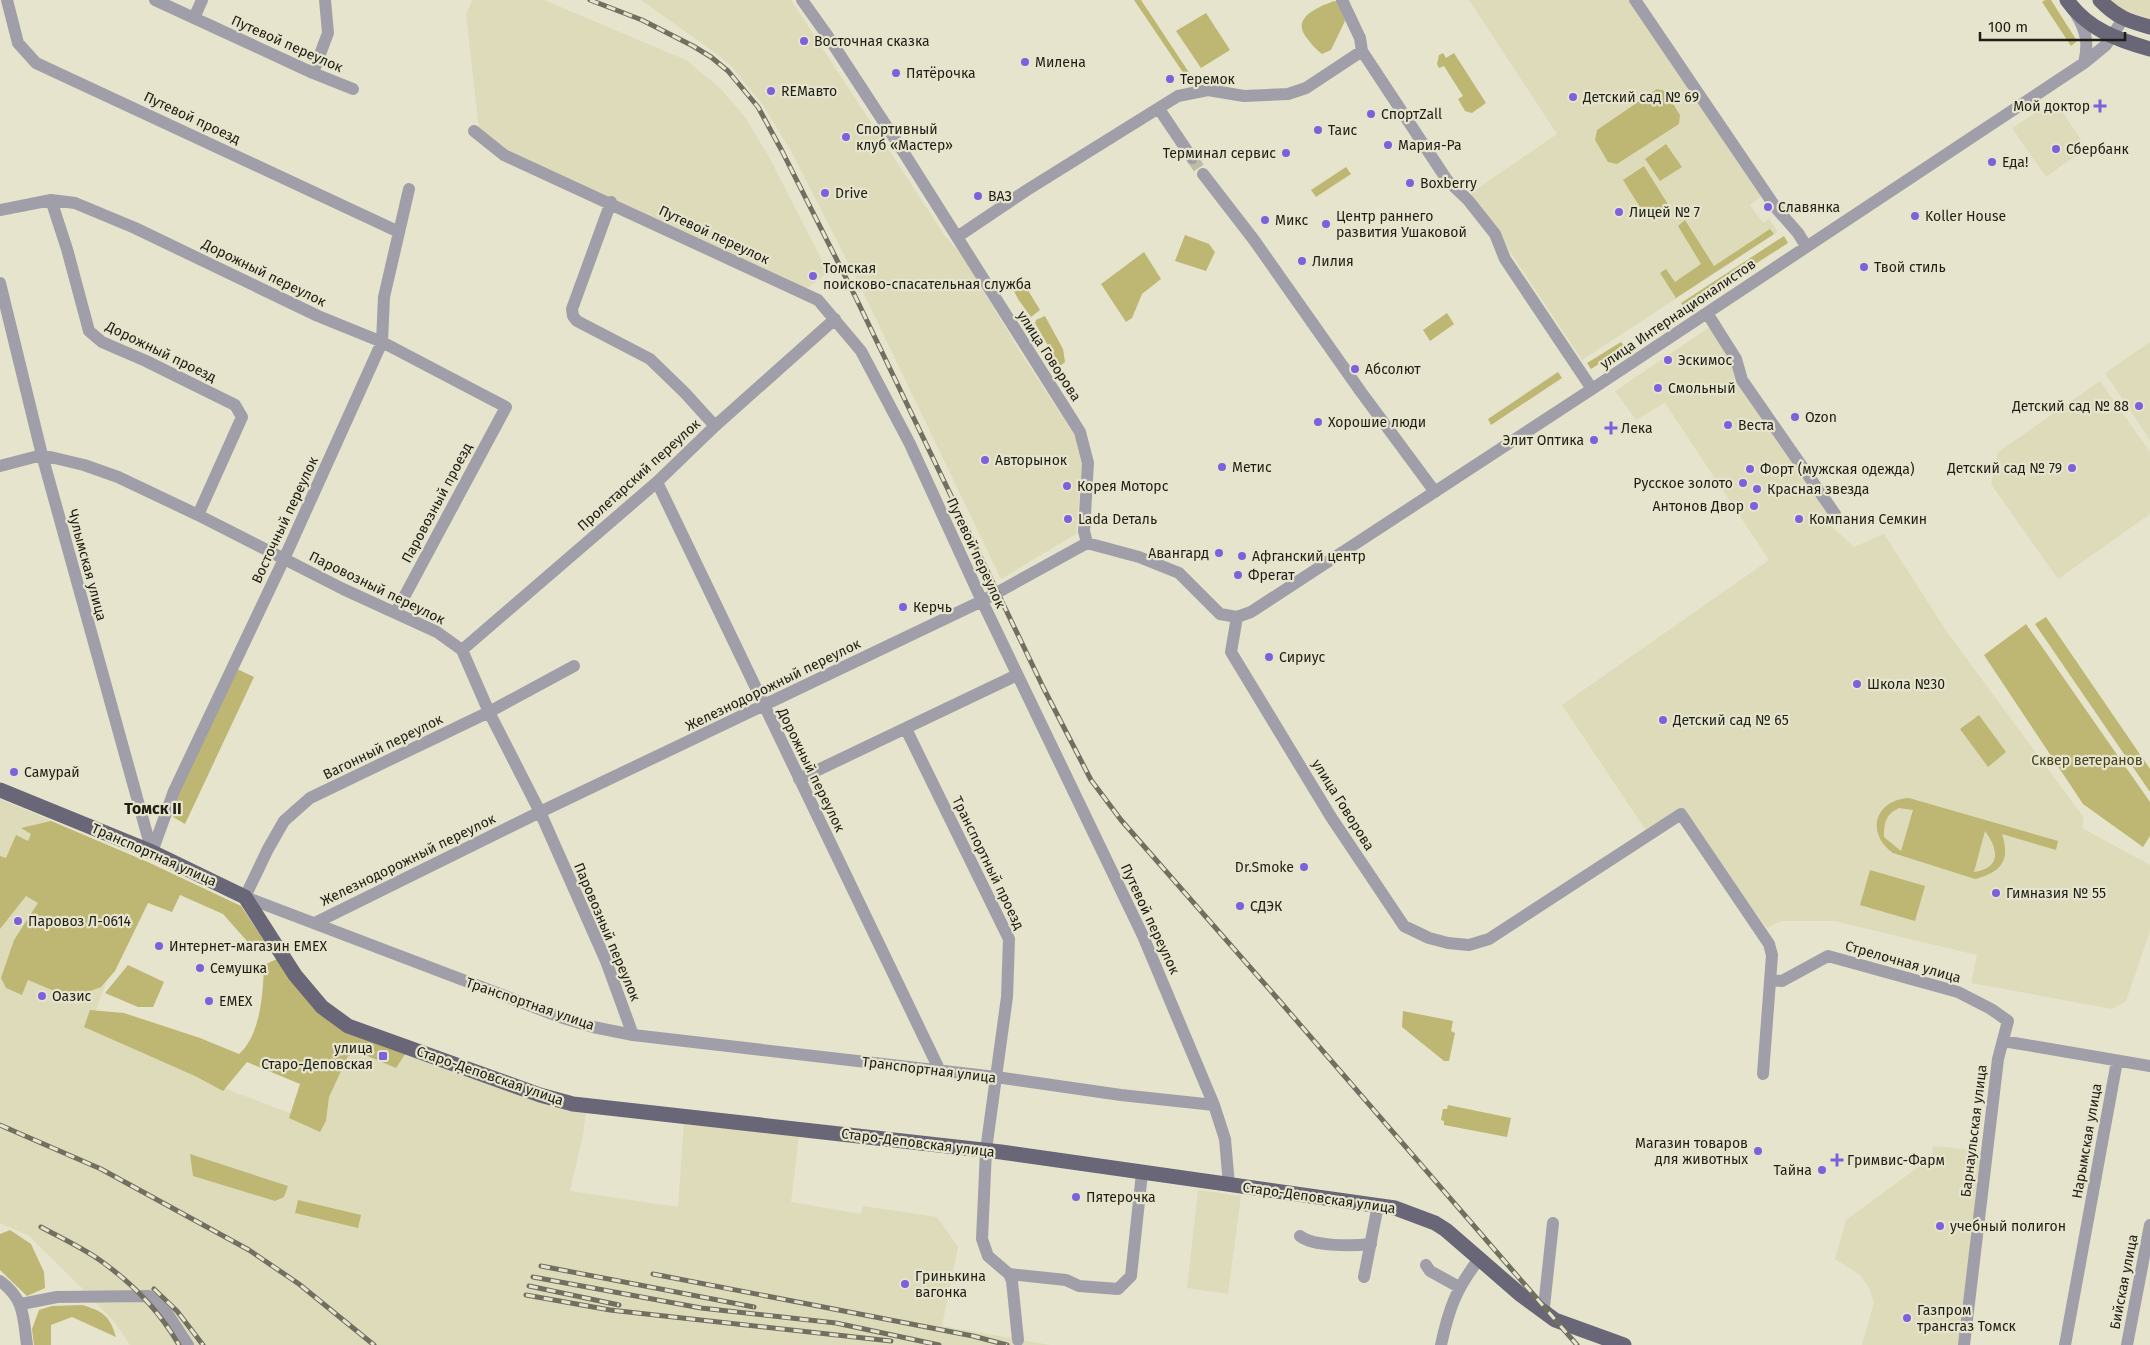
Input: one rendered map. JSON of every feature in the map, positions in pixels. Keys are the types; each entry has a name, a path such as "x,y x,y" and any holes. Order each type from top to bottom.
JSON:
{"main road":[{"path":"2100,0 2110,11 2123,19 2150,27"},
{"path":"2071,6 2093,27 2113,38 2150,49"},
{"name":"Транспортная улица","path":"0,790 152,852 245,897"},
{"name":"Старо-Деповская улица","path":"245,897 295,975 322,1007 348,1026 540,1095 573,1104 986,1150 1395,1208 1435,1223 1555,1320 1624,1345"}],"street":[{"name":"Путевой проезд","path":"7,0 18,43 36,63 399,232"},
{"name":"Путевой переулок","path":"155,0 313,73 353,89"},
{"path":"194,18 202,0"},
{"path":"313,73 328,33 325,0"},
{"name":"улица Говорова","path":"802,0 850,69 1080,432 1088,463 1084,531 1087,543"},
{"path":"1342,0 1360,38 1362,51 1447,180 1468,200 1495,234 1505,259 1592,389"},
{"path":"1635,0 1776,208 1798,233 1806,246"},
{"path":"2071,6 2087,38 2088,50 2084,63"},
{"name":"улица Интернационалистов","path":"1237,617 1251,612 1435,492 2084,63 2113,38 2123,19"},
{"path":"957,237 1027,190 1178,96 1208,90 1244,96 1288,94 1306,88 1362,51"},
{"path":"1159,109 1192,158"},
{"name":"Путевой переулок","path":"474,130 504,154 611,202 818,300 861,351 910,444 1017,675 1143,936 1214,1104 1225,1139 1229,1185"},
{"path":"1203,174 1254,240 1361,392 1435,492"},
{"name":"Восточный переулок","path":"152,852 174,791 284,559 382,342 384,297 409,189"},
{"name":"Дорожный переулок","path":"0,210 51,200 75,203 135,228 318,316 382,342 506,407"},
{"name":"Дорожный проезд","path":"51,200 67,249 88,331 102,342 146,361 235,405 242,417 198,515"},
{"path":"611,202 572,309 573,316 577,320 650,359 685,392 715,426"},
{"name":"Чулымская улица","path":"0,283 42,455 152,852"},
{"path":"1707,312 1736,359 1742,380 1835,514"},
{"name":"Пролетарский переулок","path":"462,650 656,482 715,426 835,319"},
{"name":"Паровозный проезд","path":"396,612 506,407"},
{"name":"Паровозный переулок","path":"0,466 42,455 84,465 118,477 437,632 462,650 489,712 540,812 606,960 633,1034"},
{"name":"Дорожный переулок","path":"656,482 940,1071"},
{"path":"1087,543 1139,557 1180,573 1220,614 1237,617"},
{"name":"Железнодорожный переулок","path":"315,924 540,812 982,601 1087,543"},
{"name":"улица Говорова","path":"1237,617 1231,652 1331,817 1404,926 1429,938 1448,943 1469,945 1489,939 1681,814 1769,944 1772,955 1770,980"},
{"name":"Вагонный переулок","path":"245,897 284,821 310,798 489,712 574,666"},
{"path":"799,779 1017,675"},
{"name":"Транспортный проезд","path":"906,729 1009,939 1007,997 986,1150 982,1239 988,1256 1009,1274"},
{"name":"Транспортная улица","path":"245,897 560,1017 593,1027 633,1034 1120,1095 1214,1104"},
{"name":"Стрелочная улица","path":"1770,980 1782,981 1828,956 1958,992 1991,1008 2008,1021 2003,1041"},
{"path":"1763,1074 1770,980"},
{"path":"2003,1041 2150,1066"},
{"name":"Барнаульская улица","path":"1964,1345 1998,1059 2003,1041"},
{"name":"Нарымская улица","path":"2065,1345 2116,1061"},
{"path":"1018,1340 1012,1281 1009,1274 1066,1280 1079,1286 1118,1289 1131,1276 1142,1172"},
{"path":"1364,1277 1378,1205"},
{"path":"1546,1313 1544,1307 1553,1223"},
{"name":"Бийская улица","path":"2128,1345 2150,1224"},
{"path":"1300,1236 1305,1240 1331,1245 1371,1244"},
{"path":"1442,1345 1451,1306 1459,1287 1479,1259"},
{"path":"1426,1266 1430,1271 1459,1287"},
{"path":"0,1281 22,1304 27,1345"},
{"path":"22,1304 57,1298 149,1296 167,1313 188,1345"}],"shaded area":[{"path":"472,0 544,0 686,60 720,88 745,117 769,157 828,272 805,290 506,152 479,128 466,15"},
{"path":"641,0 791,0 945,236 964,258 1017,347 1075,436 1082,464 1076,534 1001,579 862,290 790,149 762,104 731,66"},
{"name":"Лицей № 7","path":"1469,0 1629,0 1761,197 1750,205 1763,223 1769,219 1778,232 1582,360 1471,193 1557,134"},
{"path":"2112,0 2150,0 2150,19 2120,9"},
{"path":"2055,100 2086,148 2046,177 2012,128"},
{"path":"1710,327 1842,514 1828,523 1854,547 1884,534 1947,632 2084,818 2082,828 2150,865 2150,931 2126,1001 2112,1009 1971,983 1977,955 1834,921 1781,921 1767,928 1679,809 1647,832 1562,705 1769,560 1665,403 1636,420 1615,391"},
{"name":"Детский сад № 88","path":"2150,342 2150,440 2105,373"},
{"name":"Детский сад № 79","path":"2100,381 2150,452 2150,514 2058,579 1991,484 1998,452"},
{"path":"0,799 150,863 95,1013 231,1091 314,1122 349,1032 586,1112 583,1135 570,1191 678,1207 684,1121 799,1136 791,1202 861,1214 863,1206 937,1217 958,1247 942,1326 1050,1345 130,1345 116,1324 29,1236 0,1223"},
{"name":"Газпром трансгаз Томск","path":"1933,1146 1981,1151 1960,1345 1862,1345 1874,1302 1869,1288 1860,1275 1835,1259 1846,1220 1932,1157"},
{"path":"1198,1190 1241,1196 1228,1294 1187,1288"}],"green space":[{"path":"1134,0 1141,0 1190,74 1186,77"},
{"path":"2051,0 2077,41 2071,46 2042,2"},
{"path":"1334,1 1339,2 1345,21 1331,50 1322,54 1306,37 1302,30 1302,24 1304,18 1309,14 1321,6"},
{"path":"1206,13 1230,50 1201,68 1176,31"},
{"path":"1443,53 1446,58 1454,53 1486,103 1472,113 1465,111 1458,99 1463,96 1444,66 1439,68 1437,64 1439,55"},
{"path":"1657,89 1665,91 1680,115 1679,124 1617,164 1608,162 1595,140 1597,130"},
{"path":"1666,144 1682,167 1660,181 1645,159"},
{"path":"1644,166 1669,206 1648,220 1623,180"},
{"path":"1346,167 1351,174 1316,197 1311,190"},
{"path":"1685,220 1714,266 1770,229 1774,234 1676,298 1660,273 1666,269 1675,282 1701,264 1678,226"},
{"path":"1185,235 1209,244 1215,252 1206,271 1175,261"},
{"path":"1784,236 1788,243 1685,309 1681,303"},
{"path":"1144,252 1161,279 1142,294 1132,318 1126,322 1101,284"},
{"path":"1016,279 1021,279 1040,310 1031,317 1012,287"},
{"path":"1447,313 1454,324 1430,341 1423,330"},
{"path":"1045,316 1063,349 1065,362 1060,366 1035,323 1036,320"},
{"path":"1621,342 1625,347 1591,369 1587,363"},
{"path":"1558,372 1562,378 1491,425 1488,419"},
{"path":"2046,617 2150,769 2150,792 2035,624"},
{"name":"Сквер ветеранов","path":"2026,624 2150,802 2150,836 2143,847 2083,804 1984,655"},
{"path":"237,669 254,677 185,824 173,817 178,794"},
{"path":"1979,715 2006,752 1988,767 1960,729"},
{"path":"1909,798 2058,841 2056,850 2002,834 2005,851 2002,863 1992,873 1975,879 1893,853 1884,845 1879,836 1878,819 1888,805 1897,800","holes":["1899,808 1913,810 1901,851 1884,837 1887,819 1891,813","1985,831 1993,845 1995,857 1989,867 1974,872"]},
{"path":"51,821 150,863 241,906 265,942 264,946 258,950 254,949 223,914 180,895 172,912 148,903 115,971 101,987 71,998 28,980 22,995 6,988 1,978 14,940 38,903 26,896 0,929 0,856 6,858 16,835 28,841 31,834 21,828"},
{"path":"1870,870 1925,886 1915,921 1860,905"},
{"path":"279,958 320,1011 406,1053 396,1068 358,1052 348,1056 329,1097 326,1121 320,1132 289,1118 300,1084 247,1062 223,1091 195,1076 84,1027 90,1010 124,1013 200,1038 239,1054 252,1036 256,1025 263,988 264,965"},
{"path":"128,965 164,982 153,1007 138,1007 105,993"},
{"path":"1403,1011 1453,1021 1451,1031 1455,1033 1449,1061 1444,1061 1402,1027"},
{"path":"1448,1105 1511,1118 1507,1137 1444,1125 1444,1121 1441,1120 1443,1109 1447,1109"},
{"path":"190,1154 288,1186 284,1197 275,1201 193,1176"},
{"path":"298,1200 361,1215 358,1228 295,1213"},
{"path":"10,1230 31,1244 44,1272 45,1288 27,1296 0,1270 0,1234"},
{"path":"82,1305 105,1315 116,1337 72,1317 51,1325 51,1345 34,1345 32,1329 39,1310 52,1306"}],"tunnel":[{"path":"1192,158 1203,174"}],"railway":[{"path":"590,0 642,20 711,57 728,71 758,107 855,296 1043,687 1091,780 1121,820 1577,1345"},
{"path":"0,1125 101,1169 249,1250 299,1284 374,1345"},
{"path":"41,1227 94,1256 124,1279 154,1310 179,1345"},
{"path":"541,1266 754,1307"},
{"path":"653,1274 973,1336 1007,1345"},
{"path":"533,1277 701,1308 836,1323 939,1345"},
{"path":"529,1286 619,1305"},
{"path":"154,1289 177,1311 203,1345"},
{"path":"526,1295 610,1310 891,1341"}],"place":[{"name":"Восточная сказка","path":"804,41"},
{"name":"Милена","path":"1025,62"},
{"name":"Пятёрочка","path":"896,73"},
{"name":"Теремок","path":"1170,79"},
{"name":"REMавто","path":"771,91"},
{"name":"Детский сад № 69","path":"1573,97"},
{"name":"Мой доктор","path":"2100,106"},
{"name":"СпортZall","path":"1371,114"},
{"name":"Таис","path":"1318,130"},
{"name":"Спортивный клуб «Мастер»","path":"846,137"},
{"name":"Мария-Ра","path":"1388,145"},
{"name":"Сбербанк","path":"2056,149"},
{"name":"Терминал сервис","path":"1286,153"},
{"name":"Еда!","path":"1992,162"},
{"name":"Boxberry","path":"1410,183"},
{"name":"Drive","path":"825,193"},
{"name":"ВАЗ","path":"978,196"},
{"name":"Славянка","path":"1768,207"},
{"name":"Лицей № 7","path":"1619,212"},
{"name":"Koller House","path":"1915,216"},
{"name":"Микс","path":"1265,220"},
{"name":"Центр раннего развития Ушаковой","path":"1326,224"},
{"name":"Лилия","path":"1302,261"},
{"name":"Твой стиль","path":"1864,267"},
{"name":"Томская поисково-спасательная служба","path":"813,276"},
{"name":"Эскимос","path":"1668,360"},
{"name":"Абсолют","path":"1355,369"},
{"name":"Смольный","path":"1658,388"},
{"name":"Детский сад № 88","path":"2139,406"},
{"name":"Ozon","path":"1795,417"},
{"name":"Хорошие люди","path":"1318,422"},
{"name":"Веста","path":"1728,425"},
{"name":"Лека","path":"1611,428"},
{"name":"Элит Оптика","path":"1594,440"},
{"name":"Авторынок","path":"985,460"},
{"name":"Метис","path":"1222,467"},
{"name":"Детский сад № 79","path":"2072,468"},
{"name":"Форт (мужская одежда)","path":"1750,469"},
{"name":"Русское золото","path":"1743,483"},
{"name":"Корея Моторс","path":"1067,486"},
{"name":"Красная звезда","path":"1757,489"},
{"name":"Антонов Двор","path":"1754,506"},
{"name":"Lada Dеталь","path":"1068,519"},
{"name":"Компания Семкин","path":"1799,519"},
{"name":"Авангард","path":"1219,553"},
{"name":"Афганский центр","path":"1242,556"},
{"name":"Фрегат","path":"1238,575"},
{"name":"Керчь","path":"903,607"},
{"name":"Сириус","path":"1269,657"},
{"name":"Школа №30","path":"1857,684"},
{"name":"Детский сад № 65","path":"1663,720"},
{"name":"Самурай","path":"14,772"},
{"name":"Dr.Smoke","path":"1304,867"},
{"name":"Гимназия № 55","path":"1996,893"},
{"name":"СДЭК","path":"1240,906"},
{"name":"Паровоз Л-0614","path":"18,921"},
{"name":"Интернет-магазин EMEX","path":"159,946"},
{"name":"Семушка","path":"200,968"},
{"name":"Оазис","path":"42,996"},
{"name":"EMEX","path":"209,1001"},
{"name":"улица Старо-Деповская","path":"383,1056"},
{"name":"Магазин товаров для животных","path":"1758,1151"},
{"name":"Гримвис-Фарм","path":"1837,1160"},
{"name":"Тайна","path":"1822,1170"},
{"name":"Пятерочка","path":"1076,1197"},
{"name":"учебный полигон","path":"1940,1226"},
{"name":"Гринькина вагонка","path":"905,1284"},
{"name":"Газпром трансгаз Томск","path":"1907,1318"}],"district":[{"name":"Томск II","path":"153,808"}]}
